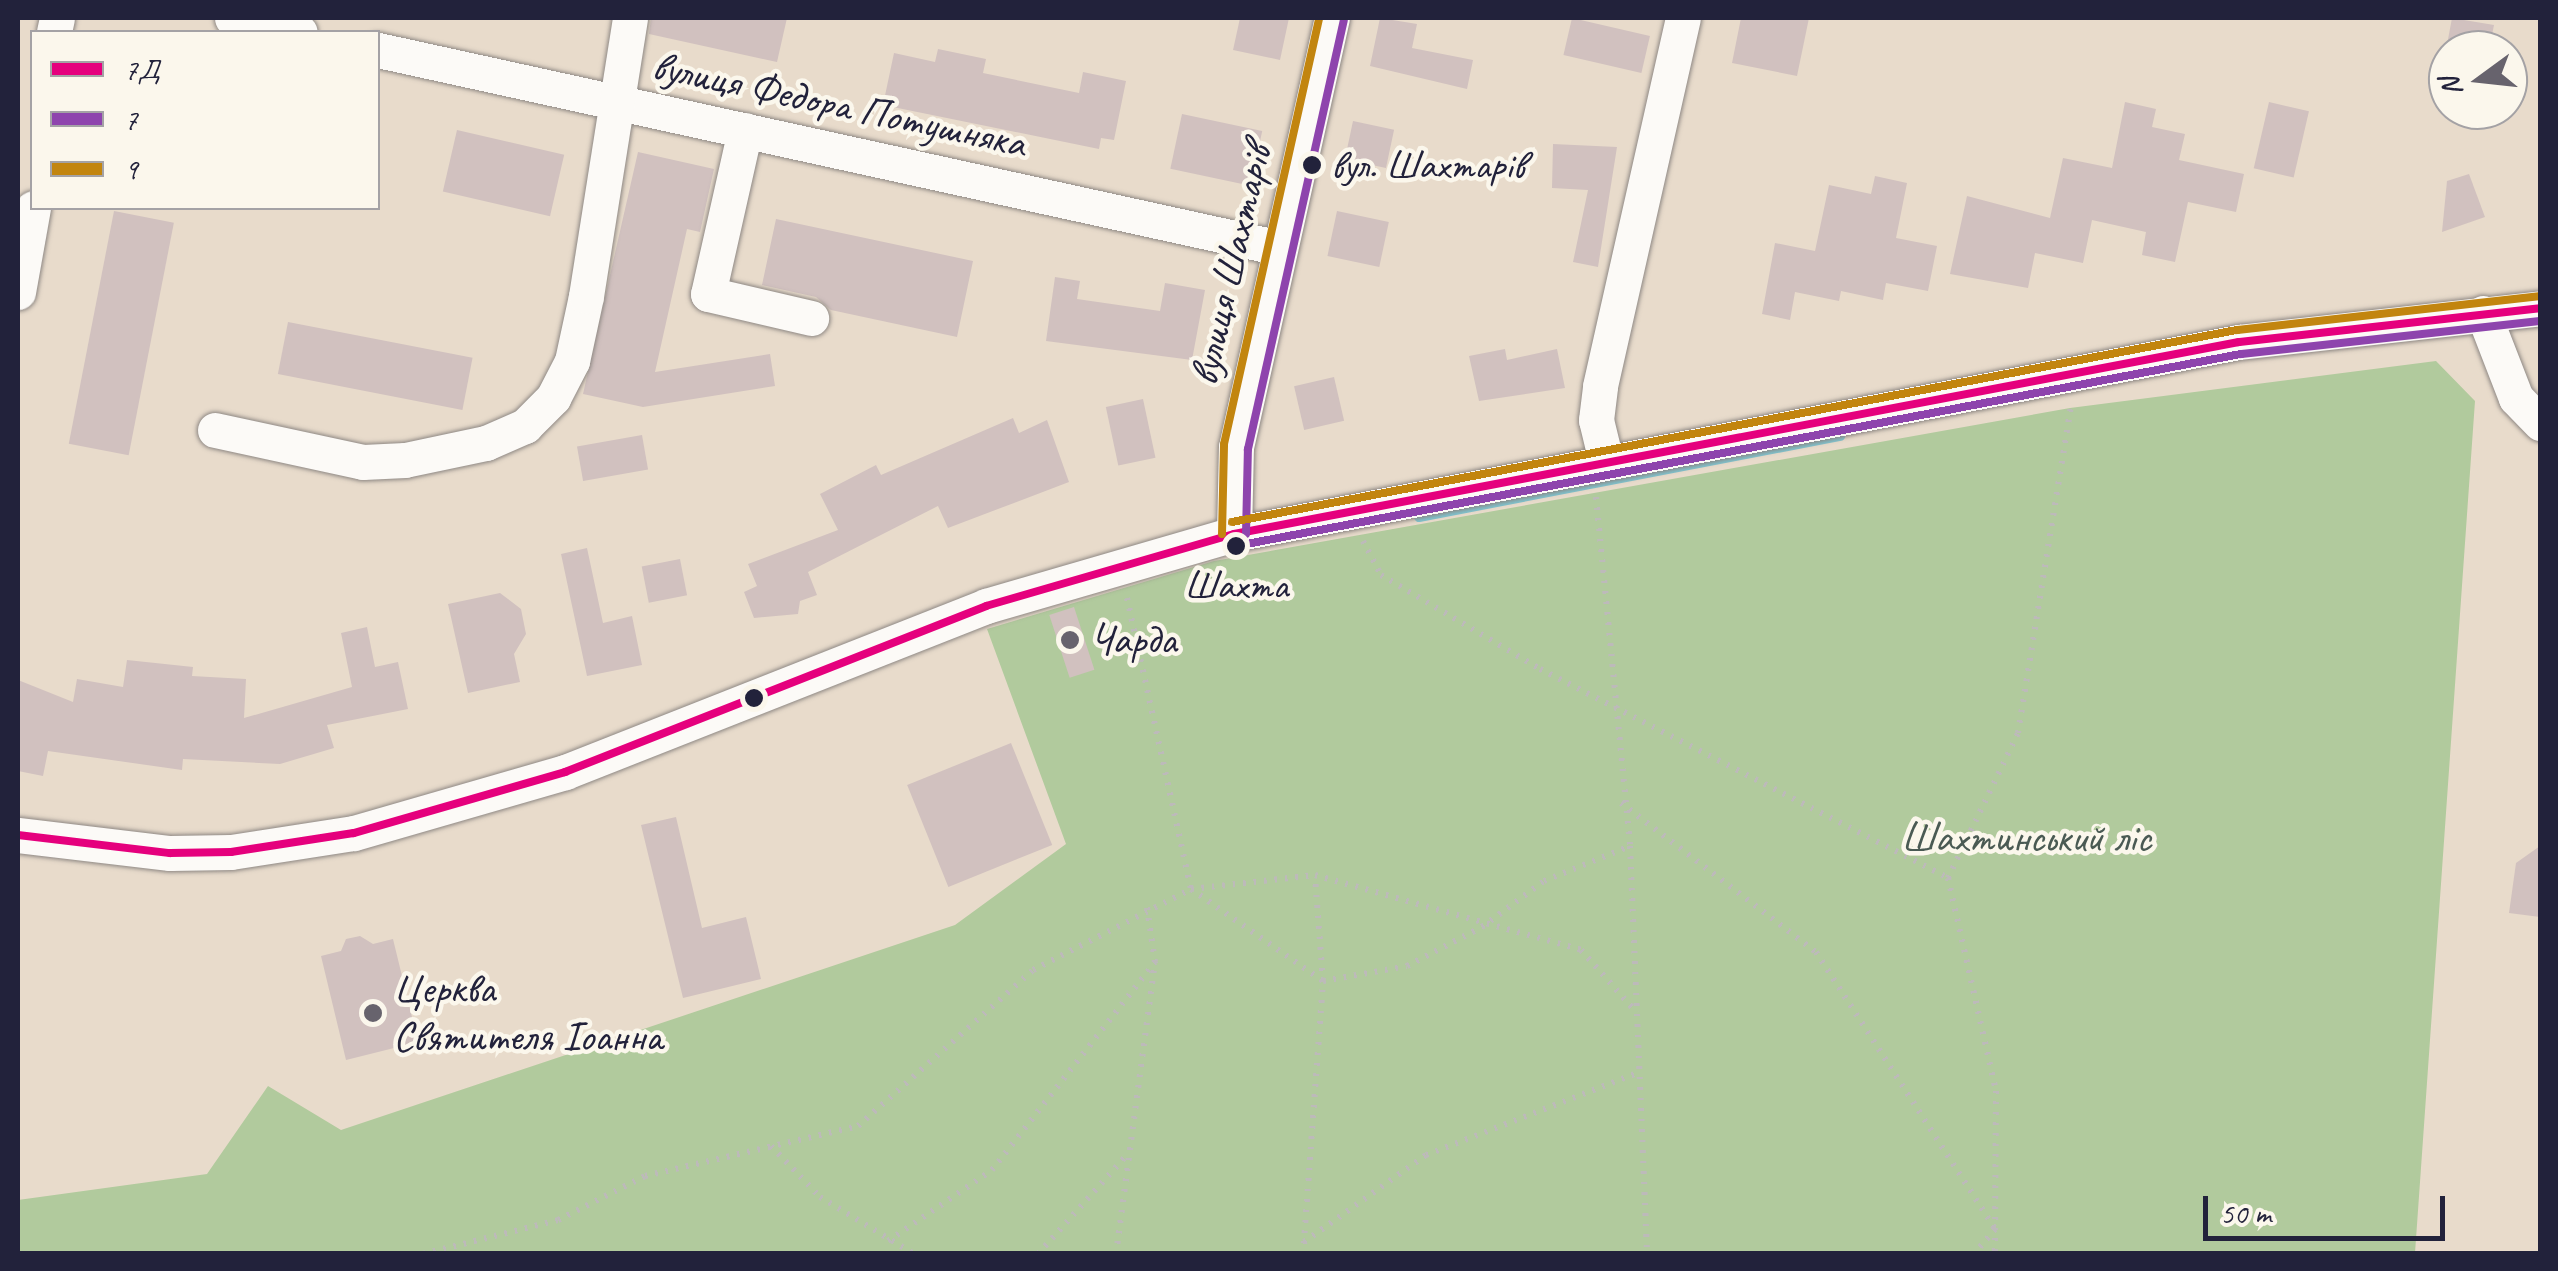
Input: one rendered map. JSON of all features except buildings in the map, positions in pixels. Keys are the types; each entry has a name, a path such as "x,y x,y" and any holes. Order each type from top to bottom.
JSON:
{"street":[{"path":"232,18 290,30"},
{"path":"216,430 363,462 486,443 525,426 553,398 572,361 630,18"},
{"name":"вулиця Шахтарів","path":"1234,534 1236,447 1332,18"},
{"path":"1606,461 1596,420 1600,386 1683,18"},
{"name":"вулиця Федора Потушняка","path":"380,50 1280,248"},
{"path":"745,130 708,294 811,318"},
{"path":"18,292 32,210"},
{"path":"18,835 154,852 231,852 437,813 668,735 986,606 1120,562 1234,534 2307,330 2540,308"},
{"path":"2483,313 2516,398 2540,424"}],"path":[{"path":"1995,1254 1996,1091 1948,878 2018,734 2076,372"},
{"path":"1596,497 1617,710 1621,802 1630,846 1646,1254"},
{"path":"1348,513 1381,575 1617,710 1948,878"},
{"path":"1120,562 1192,889 1323,981 1407,966 1482,927 1544,881 1630,846"},
{"path":"1621,802 1816,952 1995,1230"},
{"path":"1303,1254 1323,981 1315,875"},
{"path":"423,1254 558,1220 644,1176 858,1126 1033,970 1147,907 1192,889 1315,875 1482,927 1581,950 1637,1013"},
{"path":"1116,1254 1126,1156 1156,962 1147,907"},
{"path":"888,1240 992,1170 1156,962"},
{"path":"1304,1242 1426,1156 1640,1072"},
{"path":"771,1146 820,1197 914,1254"},
{"path":"1038,1254 1126,1156"},
{"path":"1974,1254 1995,1230"}],"green space":[{"name":"Шахтинський ліс","path":"2436,361 2475,401 2415,1253 18,1254 18,1200 207,1174 268,1086 341,1130 955,925 1066,844 987,629 1214,561 2070,408"}],"waterway":[{"path":"1419,517 1840,436"}],"transit line":[{"name":"9","path":"1222,534 1224,444 1319,18"},
{"name":"7","path":"1246,534 1248,449 1344,21"},
{"name":"9","path":"1232,522 2237,330 2539,296"},
{"name":"7Д","path":"18,835 170,853 231,852 354,833 565,772 986,606 1234,534 2239,342 2540,308"},
{"name":"7","path":"1236,546 2241,354 2540,321"}],"place":[{"name":"вул. Шахтарів","path":"1312,165"},
{"name":"Шахта","path":"1236,546"},
{"name":"Чарда","path":"1070,640"},
{"name":"Церква Святителя Іоанна","path":"373,1013"}]}
